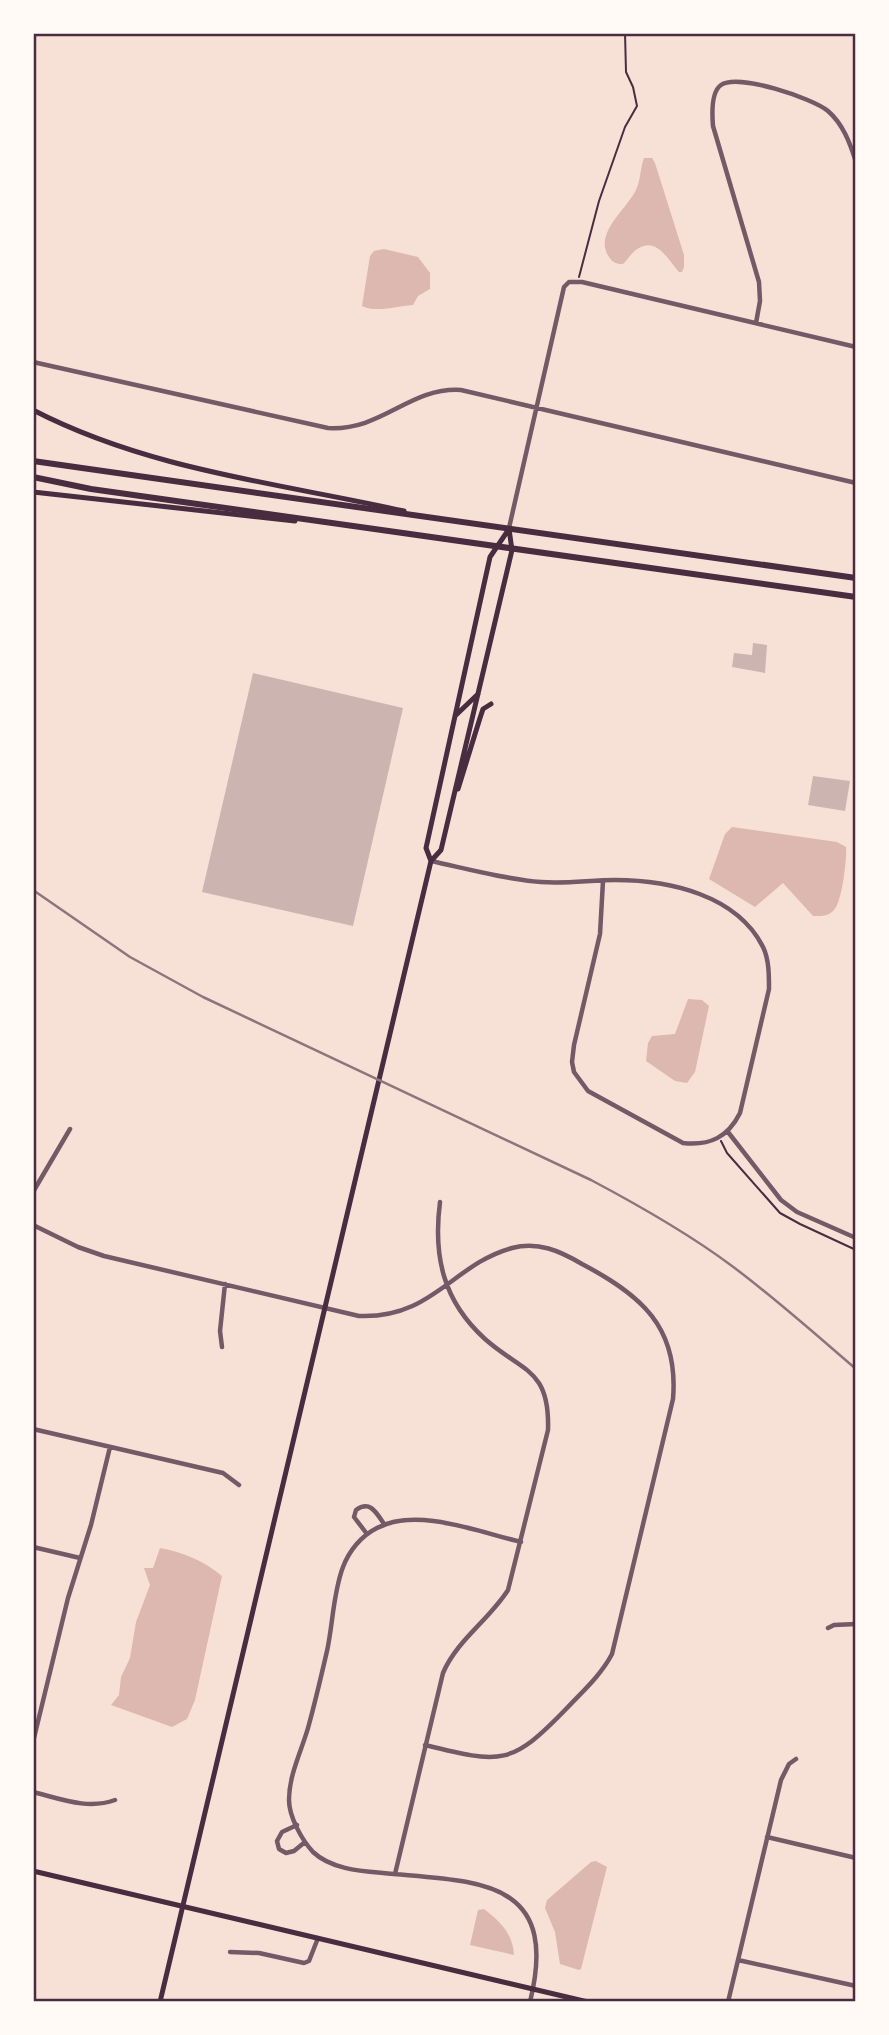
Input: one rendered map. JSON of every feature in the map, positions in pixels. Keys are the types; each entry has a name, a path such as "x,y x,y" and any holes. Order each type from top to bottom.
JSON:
{"main road":[{"path":"33,410 115,446 163,460 213,473 431,517"},
{"path":"33,461 856,578"},
{"path":"33,477 91,489 856,597"},
{"path":"33,492 353,526"},
{"path":"431,861 426,848 490,557 509,529"},
{"path":"160,2002 431,861 441,850 479,693 512,550 509,529"},
{"path":"455,716 479,693"},
{"path":"454,794 461,784 483,709 491,704"},
{"path":"33,1871 588,2002"}],"street":[{"path":"756,323 761,292 713,126 712,112 716,89 730,81 738,81 805,98 827,111 844,131 856,162"},
{"path":"509,529 564,287 569,282 578,281 856,347"},
{"path":"33,362 341,429 368,424 438,390 461,390 856,483"},
{"path":"431,861 516,880 545,883 603,881 657,884 682,889 712,900 736,913 752,930 764,949 769,969 769,989 740,1113 728,1132 708,1143 683,1143 588,1091 575,1072 572,1062 574,1045 600,934 603,881"},
{"path":"33,1192 70,1129"},
{"path":"728,1132 780,1200 797,1212 856,1238"},
{"path":"395,1874 448,1661 504,1596 511,1582 548,1430 547,1403 534,1375 475,1329 458,1308 440,1264 440,1202"},
{"path":"33,1225 78,1247 104,1256 359,1316 377,1317 423,1303 483,1261 515,1247 530,1245 561,1252 611,1279 643,1305 655,1320 666,1342 673,1367 673,1399 617,1639 606,1666 536,1740 506,1756 485,1758 425,1745"},
{"path":"222,1347 220,1331 225,1284"},
{"path":"33,1429 223,1473 239,1485"},
{"path":"33,1742 68,1598 91,1525 110,1447"},
{"path":"367,1534 354,1517 356,1510 362,1506 368,1505 374,1509 384,1524"},
{"path":"521,1542 431,1521 405,1519 384,1524 367,1534 349,1554 341,1573 318,1689 291,1782 289,1802 293,1819 306,1842 319,1857 340,1867 479,1883 504,1893 517,1903 537,1941 537,1968 530,2002"},
{"path":"33,1547 80,1558"},
{"path":"828,1628 834,1625 856,1624"},
{"path":"728,2002 781,1780 789,1764 796,1759"},
{"path":"33,1792 95,1806 115,1800"},
{"path":"298,1825 282,1832 277,1841 279,1849 286,1853 294,1851 306,1842"},
{"path":"767,1837 856,1857"},
{"path":"230,1952 259,1953 304,1963 314,1955 318,1937"},
{"path":"738,1960 856,1986"}],"path":[{"path":"578,281 599,201 619,141 637,106 626,72 625,33"}],"shaded area":[{"path":"644,158 652,158 655,163 684,255 682,272 679,272 662,252 651,246 645,245 637,249 623,264 612,261 605,248 608,231 636,190"},
{"path":"384,249 418,257 430,273 430,289 418,296 413,305 380,309 362,306 370,256 374,251"},
{"path":"732,827 837,842 846,847 842,890 834,910 827,915 813,916 783,883 755,907 709,879 725,834"},
{"path":"688,999 702,1000 709,1006 695,1072 687,1083 675,1081 646,1061 648,1043 652,1036 675,1034"},
{"path":"160,1548 193,1558 222,1576 195,1700 187,1719 172,1727 111,1705 119,1695 121,1677 130,1658 136,1622 150,1585 144,1568 153,1568"},
{"path":"596,1861 607,1867 579,1970 560,1964 555,1932 545,1908 547,1900 591,1862"},
{"path":"484,1909 505,1929 514,1955 470,1945 478,1910"}],"building":[{"path":"753,643 767,645 765,673 732,667 734,653 752,655"},
{"path":"253,673 403,708 353,926 202,892"},
{"path":"813,776 850,781 845,811 808,805"}],"railway":[{"path":"33,890 130,957 203,997 591,1180 646,1210 732,1266 856,1369"}]}
